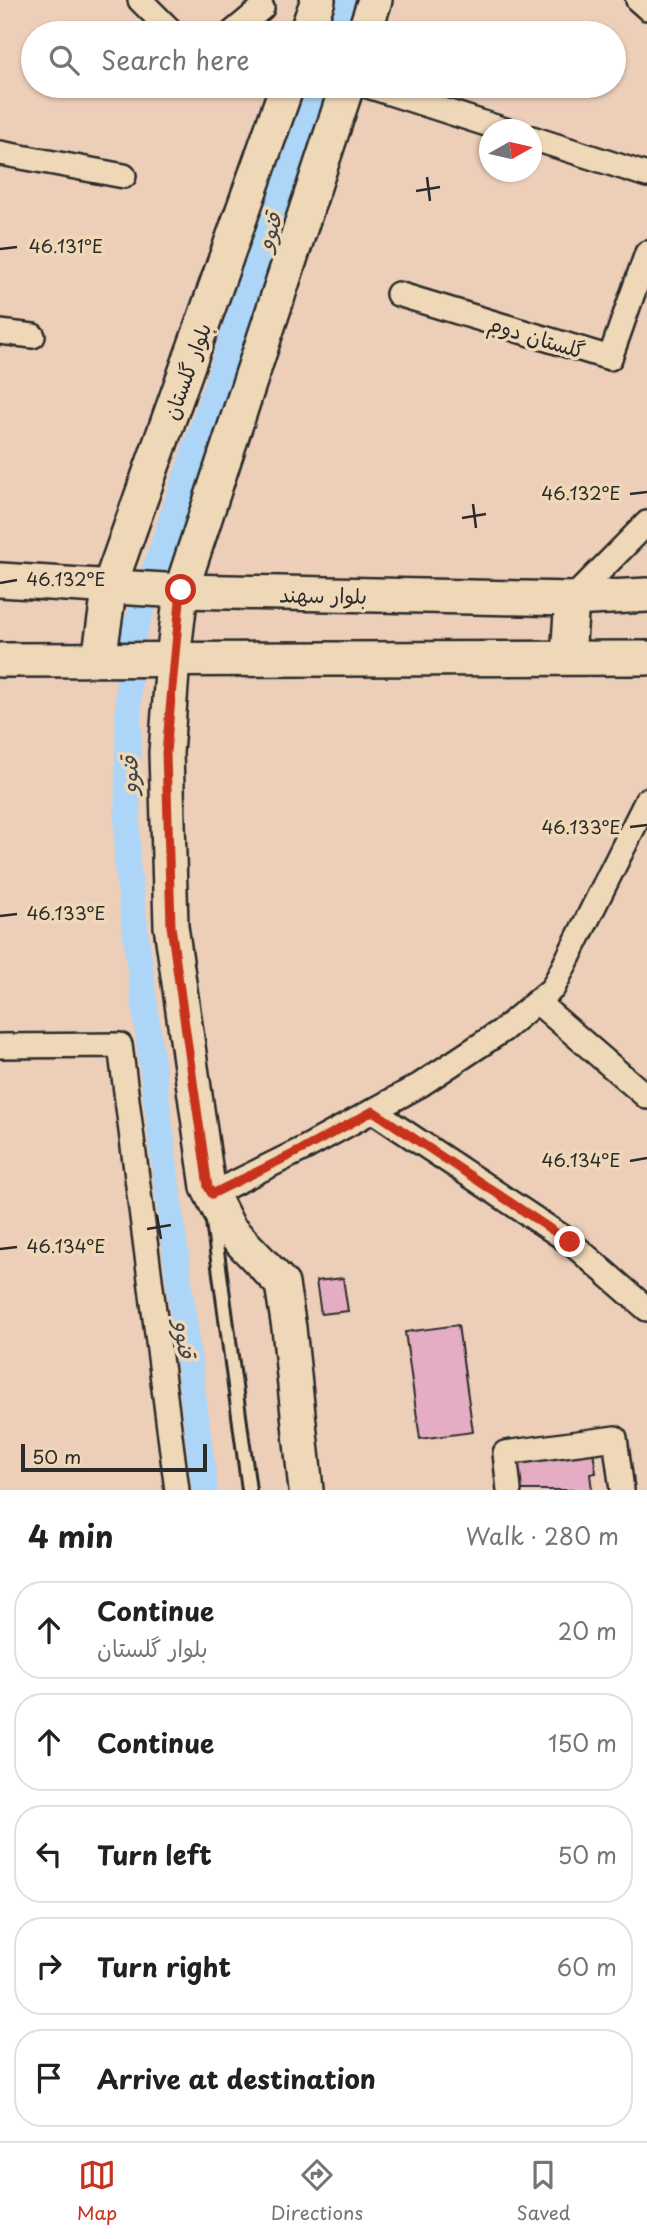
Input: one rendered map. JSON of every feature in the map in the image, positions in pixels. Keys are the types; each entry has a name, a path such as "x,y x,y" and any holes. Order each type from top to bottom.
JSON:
{"street":[{"path":"140,0 161,21"},
{"path":"310,21 318,0"},
{"path":"368,21 375,0"},
{"path":"638,0 647,8"},
{"path":"246,21 262,8"},
{"name":"بلوار گلستان","path":"99,659 110,585 283,98"},
{"path":"306,1490 282,1284 229,1229 210,1191 171,926 166,753 181,590 343,98"},
{"path":"405,98 479,122"},
{"path":"542,142 647,175"},
{"path":"0,153 124,176"},
{"name":"گلستان دوم","path":"398,294 610,358 647,253"},
{"path":"0,332 33,336"},
{"path":"568,657 572,599 647,523"},
{"name":"بلوار سهند","path":"0,580 181,590 572,599 647,595"},
{"path":"0,660 647,658"},
{"path":"210,1191 305,1148 420,1085 503,1030 554,988 647,800"},
{"path":"537,1002 647,1097"},
{"path":"0,1046 120,1045 177,1490"},
{"path":"373,1111 570,1242 647,1309"},
{"path":"509,1490 506,1453 615,1438 622,1490"}],"lane":[{"path":"210,1191 249,1490"}],"building":[{"path":"343,1278 348,1311 321,1314 316,1281"},
{"path":"458,1325 473,1432 420,1439 405,1332"},
{"path":"592,1443 596,1473 590,1474 592,1490 512,1490 513,1453"}],"waterway":[{"name":"قنوو","path":"337,21 344,0"},
{"name":"قنوو","path":"205,1490 127,864 129,648 312,98"}],"route":[{"path":"181,590 166,753 171,926 208,1187 212,1194 373,1111 570,1242"}]}
